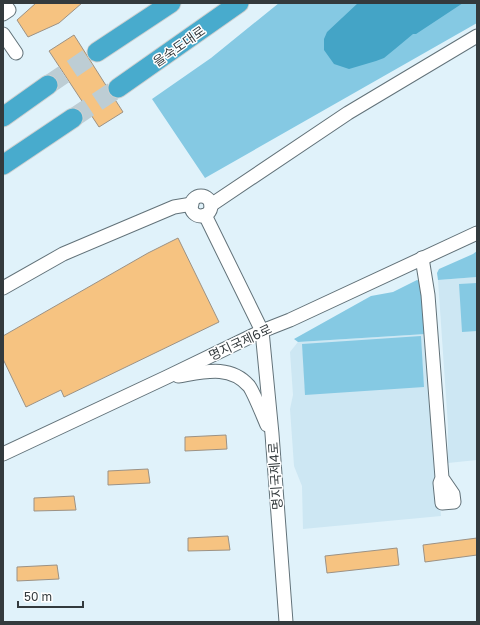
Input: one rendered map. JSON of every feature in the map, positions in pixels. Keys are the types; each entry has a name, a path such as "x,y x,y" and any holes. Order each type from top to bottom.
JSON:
{"highway":[{"path":"97,52 171,3"},
{"name":"을숙도대로","path":"118,88 239,3"},
{"path":"3,117 48,85"},
{"path":"3,105 24,102"},
{"path":"3,165 73,118"}],"street":[{"path":"3,14 9,10 4,3"},
{"path":"3,34 11,51"},
{"path":"208,210 348,113 477,36"},
{"path":"3,288 63,254 174,207 192,204 195,199 201,197 209,200 208,210 262,330"},
{"name":"명지국제6로","path":"3,454 167,378 262,330 290,320 477,233"},
{"path":"422,258 428,295 442,478"},
{"name":"명지국제4로","path":"262,330 272,434 286,622"},
{"path":"167,378 215,370 233,374 249,386 272,434"}],"shaded area":[{"path":"279,3 477,3 477,23 205,178 152,99 211,58"},
{"path":"358,3 463,3 416,34 413,34 384,58 349,69 334,64 324,50 324,39 327,32"},
{"path":"477,251 477,277 438,280 437,273 439,269"},
{"path":"477,277 477,460 448,463 448,426 438,280"},
{"path":"417,280 420,281 426,334 298,342 294,339 371,296 393,292"},
{"path":"477,283 477,331 462,332 459,284"},
{"path":"426,334 441,516 303,529 302,486 294,466 290,409 293,395 290,352 298,342"},
{"path":"421,336 424,387 305,395 302,344"}],"building":[{"path":"36,3 82,3 59,23 28,37 17,20"},
{"path":"74,35 107,87 109,94 114,98 123,112 99,127 49,51"},
{"path":"178,238 219,322 64,397 61,390 26,407 3,359 3,336 148,253"},
{"path":"226,435 227,449 185,451 185,437"},
{"path":"148,469 150,483 108,485 108,471"},
{"path":"74,496 76,510 34,511 34,498"},
{"path":"228,536 230,550 188,551 188,538"},
{"path":"477,538 477,555 425,562 423,545"},
{"path":"397,548 399,565 327,573 325,556"},
{"path":"57,565 59,579 17,581 17,567"}],"tunnel":[{"path":"48,85 97,52"},
{"path":"73,118 118,88"}]}
